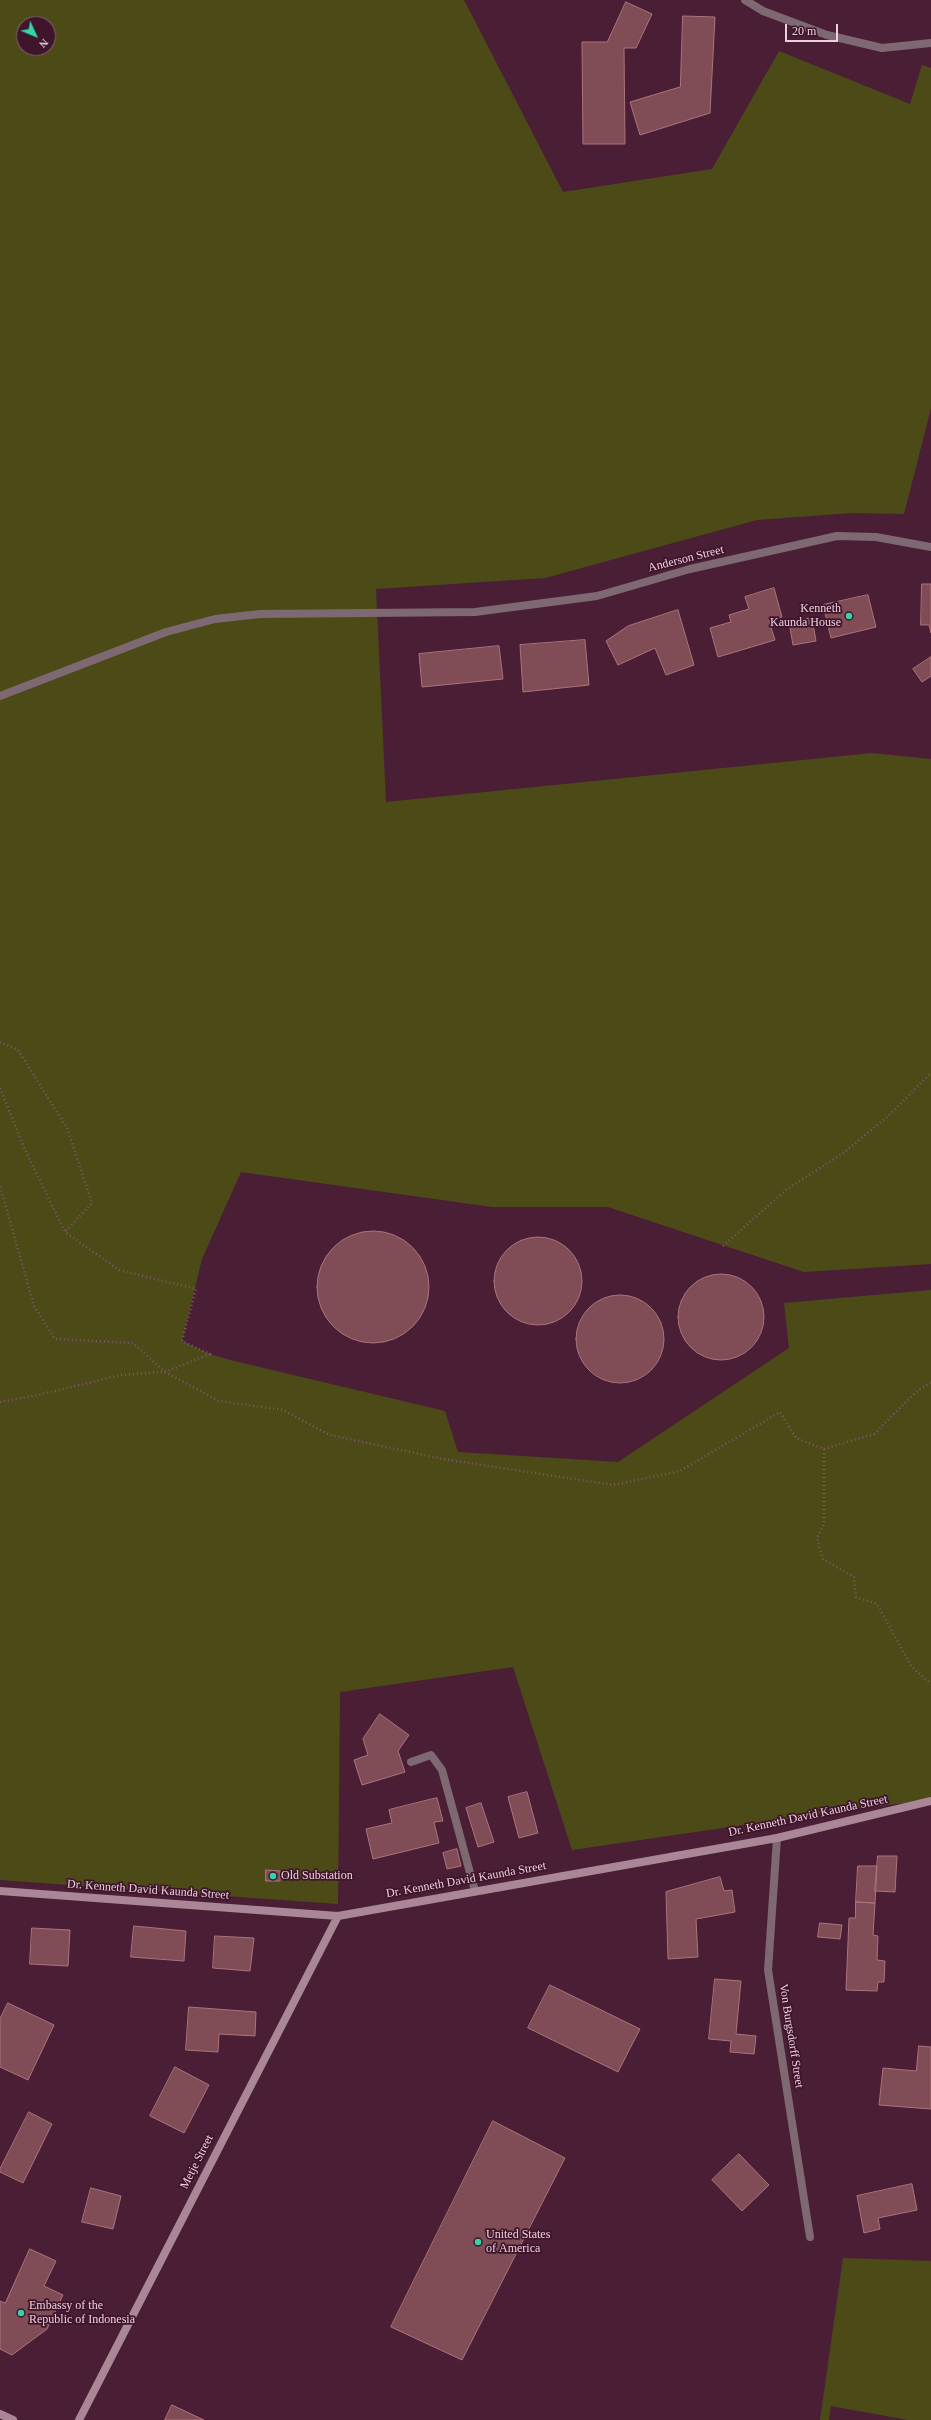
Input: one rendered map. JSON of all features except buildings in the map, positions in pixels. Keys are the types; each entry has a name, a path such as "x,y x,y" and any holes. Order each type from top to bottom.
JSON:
{"street":[{"path":"745,0 763,11 827,35 882,48 931,42"},
{"name":"Anderson Street","path":"0,696 136,643 215,619 260,614 475,612 597,596 690,569 837,536 876,536 931,547"},
{"path":"411,1762 431,1755 442,1770 475,1891"},
{"name":"Dr. Kenneth David Kaunda Street","path":"0,1891 338,1916 777,1838 931,1801"},
{"name":"Von Burgsdorff Street","path":"777,1838 768,1970 810,2237"},
{"name":"Metje Street","path":"79,2420 338,1916"},
{"path":"0,2414 13,2420"}],"path":[{"path":"0,1042 18,1050 67,1128 92,1203 65,1232"},
{"path":"723,1246 787,1189 842,1154 887,1117 931,1073"},
{"path":"0,1088 26,1152 65,1232 119,1270 196,1289 182,1341 210,1354 165,1372 121,1375 38,1395 0,1402"},
{"path":"0,1186 34,1306 56,1339 133,1343 165,1372 219,1401 283,1410 330,1435 443,1459 565,1479 613,1485 680,1471 780,1412 796,1438 824,1450 874,1434 916,1392 931,1382"},
{"path":"824,1450 824,1524 817,1538 823,1559 854,1577 856,1597 877,1604 911,1666 931,1684"}],"shaded area":[{"path":"0,0 464,0 563,192 712,169 779,51 910,104 922,65 931,68 931,408 904,514 851,513 757,520 545,578 376,589 386,802 872,753 931,759 931,1264 804,1272 608,1207 492,1207 241,1172 202,1259 182,1341 210,1354 230,1360 445,1411 458,1452 618,1462 789,1348 784,1303 931,1290 931,1800 853,1809 572,1850 513,1667 340,1692 338,1904 0,1880"},
{"path":"843,2258 931,2261 931,2420 908,2420 831,2406 829,2420 820,2420"}],"place":[{"name":"Kenneth Kaunda House","path":"849,616"},
{"name":"Old Substation","path":"273,1876"},
{"name":"United States of America","path":"478,2242"},
{"name":"Embassy of the Republic of Indonesia","path":"21,2313"}]}
